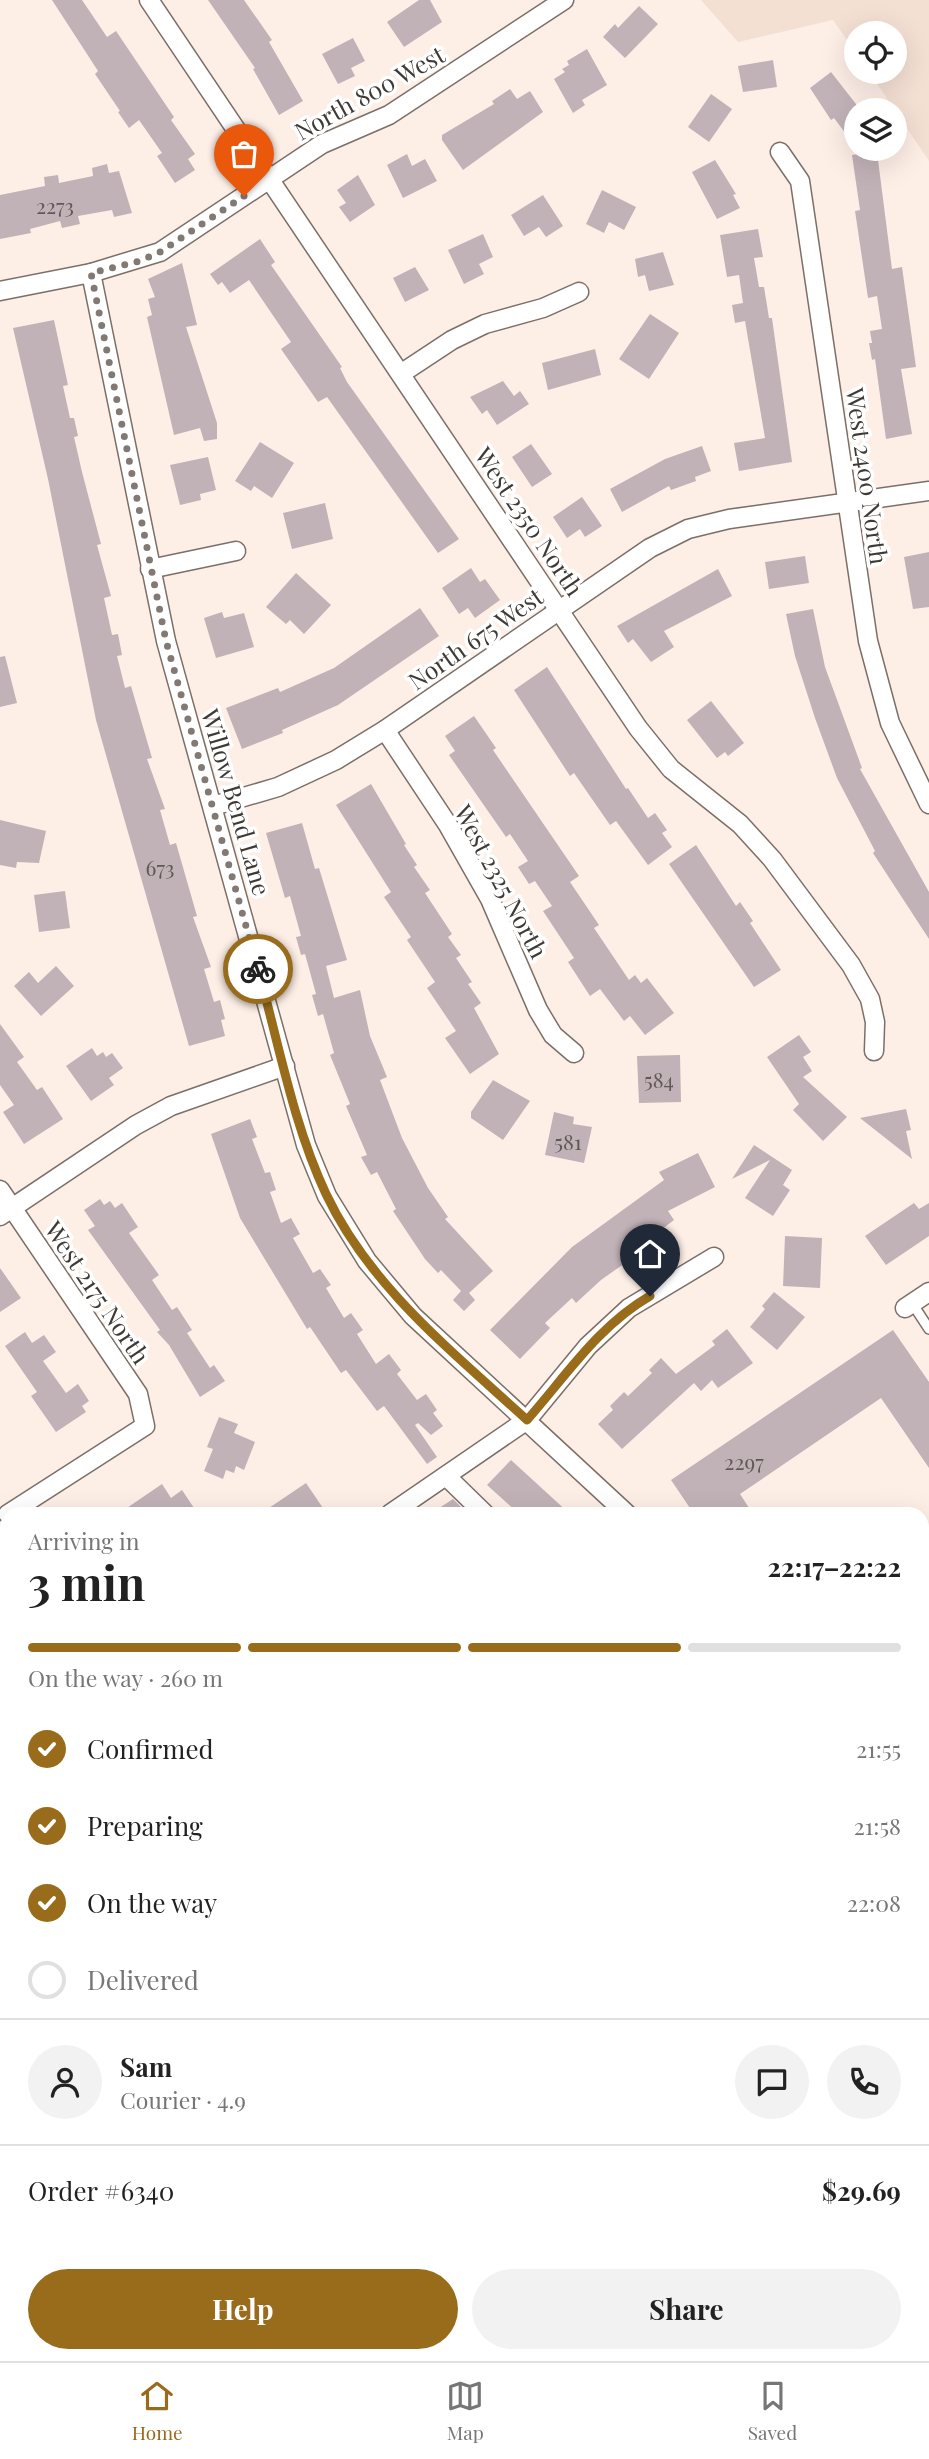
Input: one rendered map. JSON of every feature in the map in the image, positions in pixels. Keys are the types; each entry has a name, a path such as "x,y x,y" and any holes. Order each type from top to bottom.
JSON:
{"street":[{"name":"West 2350 North","path":"149,0 638,728 671,769 740,824 772,859 851,965 870,999 875,1022 874,1051"},
{"name":"North 800 West","path":"0,291 91,273 140,261 160,252 322,144 389,115 564,0"},
{"name":"West 2400 North","path":"780,152 800,181 847,502 874,664 890,723 929,804"},
{"name":"Willow Bend Lane","path":"91,273 166,641 306,1145 327,1196 367,1261 413,1315 620,1507"},
{"path":"402,373 452,340 485,324 543,309 579,292"},
{"name":"North 675 West","path":"213,806 278,787 336,760 385,730 650,548 688,529 729,519 929,491"},
{"path":"150,569 236,551"},
{"name":"West 2325 North","path":"385,730 448,824 490,899 538,1010 553,1035 575,1053"},
{"path":"6,1212 136,1125 171,1106 285,1066"},
{"name":"West 2175 North","path":"0,1190 6,1212 138,1394 145,1426 19,1507"},
{"path":"400,1507 527,1420 588,1346 629,1308 714,1257"},
{"path":"909,1306 929,1292"},
{"path":"446,1476 478,1507"}],"lane":[{"path":"909,1306 929,1329"}],"shaded area":[{"path":"701,0 929,0 929,161 907,128 907,98 887,98 877,84 907,84 907,21 844,21 844,36 833,20 738,42"}],"building":[{"path":"52,0 82,0 107,37 116,31 174,117 171,120 195,154 188,159 195,170 175,183 157,156 162,153 139,120 129,128 118,112 120,111 95,74 98,71"},
{"path":"208,0 244,0 272,40 269,42 303,101 279,115 253,69 255,68"},
{"path":"419,0 430,0 442,22 404,47 387,22"},
{"path":"639,6 658,24 625,58 603,37 615,24 618,28"},
{"path":"353,38 365,61 351,68 355,76 338,84 322,54"},
{"path":"587,49 607,85 582,100 585,105 573,113 554,79 565,72 562,69 569,65 567,61"},
{"path":"773,60 777,87 743,92 738,66"},
{"path":"831,72 851,98 844,98 844,131 834,118 831,120 810,88"},
{"path":"510,89 517,99 530,91 543,112 463,170 442,140 442,135 494,104 492,101"},
{"path":"711,94 732,109 709,142 688,127"},
{"path":"407,154 412,166 425,159 437,181 403,198 387,165"},
{"path":"715,160 736,194 733,195 740,208 717,219 692,172"},
{"path":"853,161 878,161 892,269 902,267 916,367 901,369 912,434 886,439 875,359 872,360 869,343 872,343 870,331 882,329 877,296 868,298 855,211 860,210"},
{"path":"107,164 109,173 119,171 132,213 114,217 112,210 78,216 80,224 62,228 60,221 30,229 31,233 0,239 0,195 45,186 44,177 58,175 59,183 93,176 92,168"},
{"path":"358,175 375,205 350,222 339,207 346,203 337,190"},
{"path":"602,190 636,207 624,230 609,222 604,233 586,224"},
{"path":"543,195 563,226 546,237 539,227 524,236 511,215"},
{"path":"758,229 763,257 754,258 759,287 764,287 769,318 772,318 792,462 739,471 734,443 765,438 745,321 735,323 732,305 743,303 739,275 727,277 720,235"},
{"path":"483,234 493,257 479,264 484,274 464,284 448,250"},
{"path":"260,239 275,262 271,265 342,367 340,368 347,382 459,539 438,553 327,397 318,402 281,349 291,342 249,280 230,293 222,282 218,285 210,274"},
{"path":"663,252 674,285 649,291 645,275 638,277 635,259"},
{"path":"182,263 197,325 186,327 217,423 217,439 204,441 200,428 174,435 147,317 152,315 148,299 155,297 148,279"},
{"path":"415,267 429,290 405,302 393,278"},
{"path":"650,314 679,333 649,379 619,359"},
{"path":"54,320 68,385 63,386 70,418 74,418 78,436 74,437 111,596 104,598 112,635 118,634 122,655 117,656 125,688 131,686 152,758 147,759 165,809 160,810 170,845 176,843 197,916 193,917 211,967 204,969 214,1002 220,1000 225,1019 221,1020 225,1036 189,1046 96,720 48,479 13,328"},
{"path":"595,349 601,375 548,390 542,363"},
{"path":"503,381 514,396 520,391 529,404 497,425 487,410 482,414 470,397"},
{"path":"260,442 294,463 272,498 254,486 251,491 235,481"},
{"path":"531,444 552,474 532,487 512,457"},
{"path":"702,446 711,471 695,477 696,481 671,490 669,486 622,512 610,489 665,459"},
{"path":"208,457 216,490 200,494 201,500 180,505 170,465"},
{"path":"582,497 602,526 585,537 580,529 567,538 553,517"},
{"path":"325,503 333,539 292,549 283,513"},
{"path":"929,552 929,607 913,609 904,557"},
{"path":"805,556 809,583 769,589 765,562"},
{"path":"471,568 480,582 485,579 500,600 475,618 468,608 459,614 442,588"},
{"path":"718,569 732,596 664,631 674,647 651,662 633,639 628,643 617,626"},
{"path":"296,573 331,605 304,634 290,620 286,624 266,607"},
{"path":"420,608 439,636 338,705 282,730 283,733 242,749 226,708 278,688 280,692 334,668"},
{"path":"813,609 825,667 862,768 860,769 929,892 929,939 873,853 875,851 837,778 815,718 795,656 786,614"},
{"path":"222,612 224,618 244,613 254,647 216,658 204,618"},
{"path":"5,656 17,703 0,707 0,657"},
{"path":"547,667 626,789 628,788 648,818 655,813 667,830 662,833 672,847 648,865 616,821 610,825 574,773 570,776 514,690"},
{"path":"711,701 744,743 728,756 725,752 717,758 687,720"},
{"path":"474,716 496,748 493,750 579,876 570,882 599,925 594,928 629,980 635,975 641,983 647,978 674,1013 645,1035 630,1016 624,1021 600,989 590,996 568,962 574,958 543,911 552,906 535,881 529,884 518,867 528,861 510,834 506,837 449,755 455,751 445,736"},
{"path":"371,784 417,865 414,867 430,890 425,893 452,934 448,937 461,955 456,958 472,982 468,984 481,1003 474,1008 499,1054 470,1074 445,1038 456,1031 427,988 435,982 407,940 411,937 384,897 391,892 336,805"},
{"path":"0,820 46,831 39,863 17,862 16,868 0,865"},
{"path":"302,823 315,869 319,868 347,960 326,966 334,998 360,990 370,1036 387,1077 380,1080 402,1138 428,1188 448,1217 445,1219 493,1271 469,1293 475,1300 464,1311 453,1300 461,1291 441,1270 438,1273 425,1259 393,1211 396,1209 377,1172 371,1175 361,1157 367,1155 346,1106 350,1104 330,1055 334,1053 323,1014 318,1016 312,995 316,994 305,954 301,955 296,937 301,936 290,896 285,898 266,833"},
{"path":"696,845 736,906 740,902 753,921 750,923 781,970 754,987 669,864"},
{"path":"65,891 70,928 39,932 34,895"},
{"path":"56,966 74,986 41,1016 14,986 29,972 38,983"},
{"path":"0,1024 24,1057 17,1062 37,1090 42,1087 63,1119 24,1144 3,1112 14,1105 0,1085"},
{"path":"799,1035 811,1052 803,1057 812,1071 803,1077 847,1117 823,1141 793,1110 799,1104 767,1057"},
{"path":"92,1048 97,1056 103,1052 106,1057 112,1053 123,1068 109,1078 114,1085 91,1101 66,1066"},
{"path":"680,1055 681,1102 639,1103 637,1056"},
{"path":"493,1080 530,1101 503,1140 471,1118 471,1112"},
{"path":"906,1109 911,1130 906,1131 912,1159 860,1118"},
{"path":"554,1112 574,1117 573,1124 592,1127 584,1163 545,1155"},
{"path":"250,1119 257,1137 252,1139 265,1173 270,1172 276,1190 270,1192 281,1223 291,1218 300,1234 293,1238 313,1273 320,1269 331,1285 326,1288 344,1318 351,1313 363,1330 357,1334 376,1364 389,1354 401,1370 397,1374 417,1400 426,1394 437,1410 433,1413 443,1426 431,1435 418,1423 415,1425 437,1457 427,1464 384,1406 377,1411 346,1370 341,1373 310,1327 307,1329 240,1218 211,1134"},
{"path":"754,1145 792,1170 783,1185 790,1190 773,1216 745,1198 770,1160 732,1179"},
{"path":"698,1153 715,1187 668,1211 674,1220 632,1252 635,1256 601,1280 576,1303 572,1298 545,1323 550,1328 520,1359 490,1330 572,1247 664,1180 659,1172"},
{"path":"100,1199 104,1205 110,1201 115,1208 122,1203 138,1227 129,1233 159,1275 152,1280 172,1310 177,1307 192,1330 187,1333 210,1368 214,1365 225,1381 200,1397 169,1345 157,1332 160,1330 88,1230 95,1226 84,1210"},
{"path":"914,1203 919,1209 929,1203 929,1236 886,1265 865,1236"},
{"path":"785,1236 822,1238 820,1288 783,1286"},
{"path":"0,1268 21,1298 0,1312"},
{"path":"774,1292 805,1317 777,1350 750,1327 765,1309 762,1306"},
{"path":"727,1329 753,1363 718,1388 712,1380 701,1391 694,1383 622,1449 598,1424 613,1410 610,1406 624,1392 628,1396 652,1373 649,1370 661,1358 676,1374 715,1345 712,1341"},
{"path":"893,1330 929,1382 929,1468 881,1398 740,1494 748,1507 689,1507 671,1480"},
{"path":"25,1332 32,1343 44,1335 56,1352 43,1361 66,1393 78,1384 89,1401 82,1406 86,1412 56,1432 31,1396 37,1392 5,1346"},
{"path":"219,1417 238,1424 234,1433 255,1442 244,1470 236,1466 234,1473 226,1470 223,1479 204,1471 213,1449 207,1447"},
{"path":"511,1460 562,1507 511,1507 487,1485"},
{"path":"306,1483 322,1507 270,1507"},
{"path":"162,1484 171,1498 182,1490 193,1507 128,1507"},
{"path":"453,1499 461,1507 441,1507"}],"way so far":[{"path":"244,196 160,252 140,261 91,273 166,641 258,969"}],"route":[{"path":"258,969 306,1145 327,1196 367,1261 413,1315 527,1420 588,1346 629,1308 650,1296"}]}
